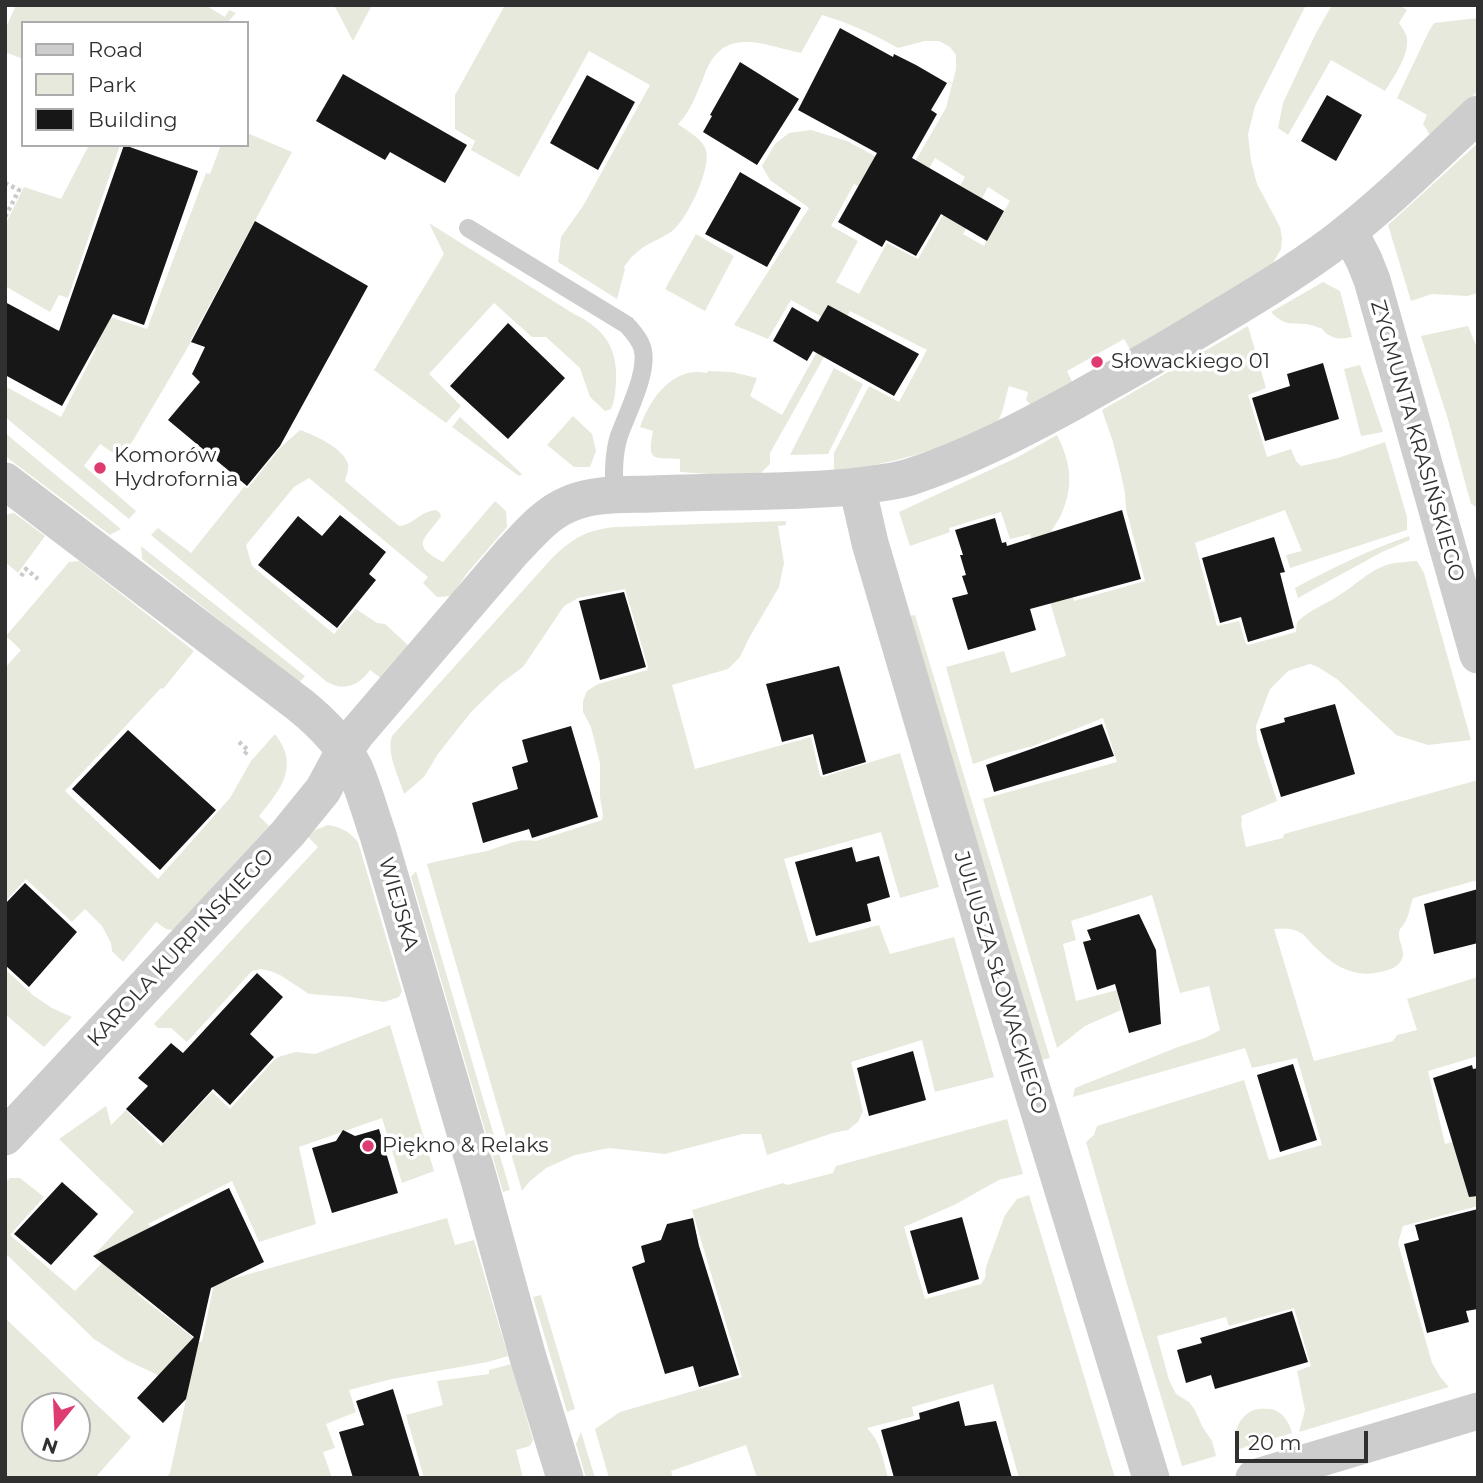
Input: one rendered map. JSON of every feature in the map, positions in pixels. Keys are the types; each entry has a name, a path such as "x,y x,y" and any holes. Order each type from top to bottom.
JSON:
{"street":[{"name":"KAROLA KURPIŃSKIEGO","path":"5,1137 288,833 323,790 356,734 534,529 556,510 593,497 614,495 857,486 909,477 956,460 1020,431 1162,352 1292,272 1378,207 1478,114"},
{"name":"ZYGMUNTA KRASIŃSKIEGO","path":"1349,231 1371,280 1478,655"},
{"name":"WIEJSKA","path":"5,481 300,705 344,751 355,769 378,835 565,1478"},
{"name":"JULIUSZA SŁOWACKIEGO","path":"857,486 870,543 991,954 1151,1478"},
{"path":"1254,1478 1478,1411"}],"lane":[{"path":"468,228 627,325 638,337 643,350 643,361 619,438 614,495"}],"path":[{"path":"5,183 19,190 5,217"},
{"path":"21,576 26,569 38,579"},
{"path":"239,742 248,750 244,755"}],"green space":[{"path":"16,5 205,5 225,17 229,10 236,13 229,21 21,21 21,58 5,52 5,30"},
{"path":"334,5 372,5 353,41"},
{"path":"505,5 1306,5 1255,106 1248,134 1257,184 1280,227 1281,249 1273,263 1258,276 1131,351 1124,339 1067,371 1073,384 1032,406 1026,400 1028,392 1009,386 999,419 990,429 885,463 834,470 834,453 869,386 899,402 927,350 850,311 770,453 770,464 759,475 680,472 680,459 654,456 651,448 653,431 640,427 656,396 664,387 683,375 694,372 732,372 757,378 750,396 782,415 833,323 791,300 768,339 734,325 809,208 770,180 762,166 775,144 789,133 811,130 847,141 882,160 913,165 946,108 956,69 956,55 950,47 939,41 925,41 898,48 861,29 822,15 801,53 744,42 721,50 712,60 690,108 678,124 698,138 706,150 705,170 696,194 677,226 642,248 624,267 617,299 558,262 561,237 583,206 650,85 589,51 519,177 471,150 475,141 455,129 455,95","holes":["935,158 965,177 918,259 887,243 859,294 836,282 858,241 831,226 854,184 905,211","988,187 1010,201 984,246 963,234"]},
{"path":"1332,5 1399,5 1407,10 1399,23 1407,38 1406,52 1385,91 1331,60 1288,135 1278,128 1283,103"},
{"path":"1478,18 1478,91 1430,135 1423,124 1427,115 1397,98 1434,23"},
{"path":"248,133 292,152 191,342 122,459 100,444 84,466 136,511 129,519 5,417 5,386 61,417 96,349 91,344 101,314 147,329 206,173 210,174 220,147 248,147"},
{"path":"1478,143 1478,293 1467,296 1432,294 1411,301 1388,225"},
{"path":"88,147 119,147 68,298 59,295 50,312 5,286 5,225 24,187 61,199"},
{"path":"429,223 585,320 601,333 615,360 615,396 611,409 605,411 590,397 580,368 546,337 532,337 494,303 429,374 461,406 446,423 374,370 444,254"},
{"path":"696,234 734,256 705,311 665,289"},
{"path":"1323,282 1340,291 1352,337 1336,338 1321,328 1283,321 1271,312"},
{"path":"1248,326 1266,388 1248,395 1267,457 1291,449 1301,466 1338,458 1385,442 1407,517 1407,530 1290,568 1286,555 1302,551 1285,510 1195,543 1217,626 1239,621 1248,645 1296,632 1297,622 1302,618 1376,570 1393,563 1417,561 1424,573 1471,740 1428,745 1396,735 1337,679 1318,667 1310,664 1288,671 1270,689 1256,726 1257,740 1277,801 1241,816 1246,847 1478,780 1478,882 1413,898 1407,918 1399,931 1403,956 1397,966 1374,973 1355,973 1324,955 1301,933 1274,929 1314,1061 1393,1041 1397,1035 1417,1030 1407,999 1478,977 1478,1056 1428,1071 1445,1144 1478,1135 1478,1206 1403,1226 1398,1243 1432,1363 1449,1387 1299,1432 1305,1410 1297,1371 1311,1366 1294,1308 1229,1326 1226,1317 1157,1336 1169,1380 1176,1394 1189,1402 1195,1410 1212,1441 1216,1456 1182,1466 1086,1142 1094,1135 1097,1126 1244,1080 1269,1160 1322,1145 1297,1058 1252,1068 1245,1048 1073,1097 1075,1088 1220,1030 1209,986 1180,993 1152,895 1071,921 1076,940 1063,944 1076,1001 1117,990 1121,1010 1085,1026 1057,1048 983,799 1117,762 1103,718 1033,746 973,764 946,667 1004,651 1011,673 1066,656 1030,534 1010,539 1001,512 949,528 950,532 910,546 899,512 1016,458 1057,435 1068,463 1069,491 1062,513 1052,530 1074,601 1145,581 1126,509 1113,442 1102,410"},
{"path":"1468,326 1478,350 1478,508 1471,504 1421,336"},
{"path":"1360,365 1383,432 1361,436 1344,369"},
{"path":"834,368 863,384 828,454 790,455"},
{"path":"573,416 592,434 596,451 590,467 574,467 547,445"},
{"path":"460,417 522,474 519,476 452,427"},
{"path":"300,430 328,443 341,453 348,464 345,481 399,526 430,511 436,510 440,513 441,516 423,541 423,546 432,556 443,562 495,501 506,511 507,527 451,596 437,597 423,583 428,577 309,478 294,487 246,545 252,566 334,634 356,609 377,623 385,624 409,646 382,679 370,670 361,680 346,687 327,682 151,535 158,528 191,553 244,487 248,488 280,448"},
{"path":"5,433 121,529 110,535 5,456"},
{"path":"14,513 45,536 18,573 5,562 5,518"},
{"path":"786,521 786,525 778,526 784,563 779,587 740,657 728,669 672,685 695,769 811,737 820,776 823,777 900,753 939,887 900,898 881,832 784,859 809,943 879,925 890,954 954,937 994,1077 935,1092 922,1040 851,1062 863,1111 858,1122 848,1130 767,1155 761,1134 742,1134 665,1154 609,1148 575,1155 546,1168 522,1191 427,864 515,842 536,841 602,820 600,763 591,727 583,712 583,701 587,691 598,684 647,670 625,589 578,598 564,606 523,667 500,684 471,712 438,754 424,777 404,794 392,757 392,736 553,557 582,536 616,527"},
{"path":"1409,536 1410,540 1382,552 1298,598 1295,588 1351,560"},
{"path":"141,546 305,676 299,683 142,559"},
{"path":"79,561 194,651 163,689 161,688 65,791 158,879 230,798 251,761 275,734 286,757 285,777 259,816 269,826 173,930 156,922 123,962 112,951 102,926 85,909 72,922 26,879 5,902 5,668 21,650 6,636 69,562"},
{"path":"915,615 1050,1058 1041,1060 909,616"},
{"path":"328,825 345,831 358,842 402,991 399,997 384,1002 309,994 280,975 261,969 252,971 187,1042 171,1028 158,1028 154,1024 318,847 308,837 315,830"},
{"path":"416,871 510,1190 503,1192 411,877"},
{"path":"5,969 34,996 72,1017 44,1047 5,1014"},
{"path":"390,1025 434,1171 402,1183 382,1118 299,1147 316,1224 259,1242 232,1181 148,1224 177,1251 137,1294 199,1342 202,1341 214,1284 447,1218 455,1245 474,1240 508,1356 349,1390 356,1412 326,1424 335,1448 323,1452 332,1478 166,1478 170,1473 187,1395 175,1383 126,1360 94,1339 5,1253 5,1183 10,1178 20,1178 44,1197 10,1235 75,1291 103,1262 95,1254 134,1212 59,1139 106,1106 111,1125 126,1110 161,1146 212,1092 230,1109 274,1060 281,1056 296,1052 315,1054"},
{"path":"1007,1119 1023,1174 999,1180 954,1205 904,1227 925,1299 981,1284 1005,1215 1017,1199 1029,1195 1115,1478 1019,1478 993,1384 912,1407 914,1416 867,1428 878,1445 888,1478 757,1478 746,1445 671,1471 673,1478 609,1478 595,1429 620,1412 742,1377 692,1210 783,1183 787,1185 833,1173 836,1166"},
{"path":"541,1295 575,1409 567,1412 533,1297"},
{"path":"5,1318 83,1392 21,1392 21,1462 91,1462 91,1399 131,1437 95,1478 5,1478"},
{"path":"511,1364 533,1440 530,1446 516,1450 523,1478 424,1478 406,1415 443,1405 437,1381 489,1374 489,1370"},
{"path":"1272,1409 1285,1418 1292,1433 1236,1450 1236,1432 1240,1421 1254,1410"},
{"path":"581,1432 595,1478 586,1478 576,1444"}],"building":[{"path":"840,28 947,83 931,110 937,114 912,158 1004,211 987,241 941,214 916,256 886,240 882,247 838,222 877,153 798,110"},
{"path":"740,62 799,99 757,165 703,132"},
{"path":"343,74 467,145 445,183 390,152 385,160 316,121"},
{"path":"587,75 635,102 598,170 550,143"},
{"path":"1327,95 1362,115 1336,161 1301,141"},
{"path":"123,147 198,171 144,325 113,314 62,406 5,375 5,302 59,331"},
{"path":"740,172 801,208 767,267 705,234"},
{"path":"255,221 368,286 280,446 247,486 168,420 200,382 192,374 205,347 191,342"},
{"path":"828,305 919,354 894,396 813,351 807,361 773,341 792,307 818,322"},
{"path":"508,323 565,378 508,439 450,386"},
{"path":"1323,363 1339,419 1265,441 1252,398 1290,386 1287,374"},
{"path":"1122,510 1141,579 1030,609 1036,630 968,650 952,598 968,594 962,576 966,575 960,555 963,555 955,530 995,518 1002,543 1006,542 1007,546"},
{"path":"340,515 386,552 369,574 376,580 337,628 258,565 298,516 322,536"},
{"path":"1274,537 1285,572 1280,573 1294,628 1248,642 1241,617 1220,623 1202,558"},
{"path":"624,592 646,667 600,680 579,601"},
{"path":"839,666 866,762 823,775 813,734 782,742 766,684"},
{"path":"1335,704 1355,774 1281,797 1260,729 1285,722 1284,718"},
{"path":"1102,724 1114,756 994,792 986,765"},
{"path":"571,726 598,817 532,838 529,829 483,843 472,803 518,789 512,767 528,762 522,740"},
{"path":"128,730 216,810 160,870 72,789"},
{"path":"852,847 856,862 879,856 890,897 867,904 871,921 816,936 795,862"},
{"path":"25,883 77,932 29,987 5,965 5,904"},
{"path":"1478,889 1478,943 1434,954 1424,904"},
{"path":"1139,914 1156,950 1161,1024 1129,1033 1115,984 1097,990 1083,942 1091,940 1087,930"},
{"path":"257,973 283,997 250,1034 274,1057 230,1105 213,1089 163,1143 126,1109 148,1086 138,1078 171,1043 183,1053"},
{"path":"913,1051 926,1100 869,1116 857,1068"},
{"path":"1293,1064 1317,1140 1280,1152 1257,1075"},
{"path":"1472,1065 1473,1069 1478,1068 1478,1196 1469,1197 1433,1078"},
{"path":"379,1129 398,1193 332,1213 312,1148 336,1141 343,1130 355,1136"},
{"path":"62,1182 98,1214 51,1265 14,1234"},
{"path":"229,1188 264,1262 211,1288 186,1399 163,1423 137,1398 194,1337 93,1256"},
{"path":"1478,1209 1478,1309 1466,1311 1469,1322 1427,1333 1404,1244 1419,1240 1415,1225"},
{"path":"962,1217 979,1279 928,1294 910,1231"},
{"path":"693,1218 699,1246 739,1375 699,1387 693,1366 665,1374 632,1267 645,1262 641,1246 661,1240 667,1224"},
{"path":"1292,1311 1308,1362 1215,1389 1211,1375 1186,1383 1177,1350 1202,1343 1200,1338"},
{"path":"393,1389 420,1478 353,1478 339,1432 364,1425 356,1401"},
{"path":"959,1401 965,1426 996,1421 1012,1478 894,1478 881,1430 920,1419 919,1413"}],"place":[{"name":"Słowackiego 01","path":"1097,362"},
{"name":"Komorów Hydrofornia","path":"100,468"},
{"name":"Piękno & Relaks","path":"368,1146"}]}
